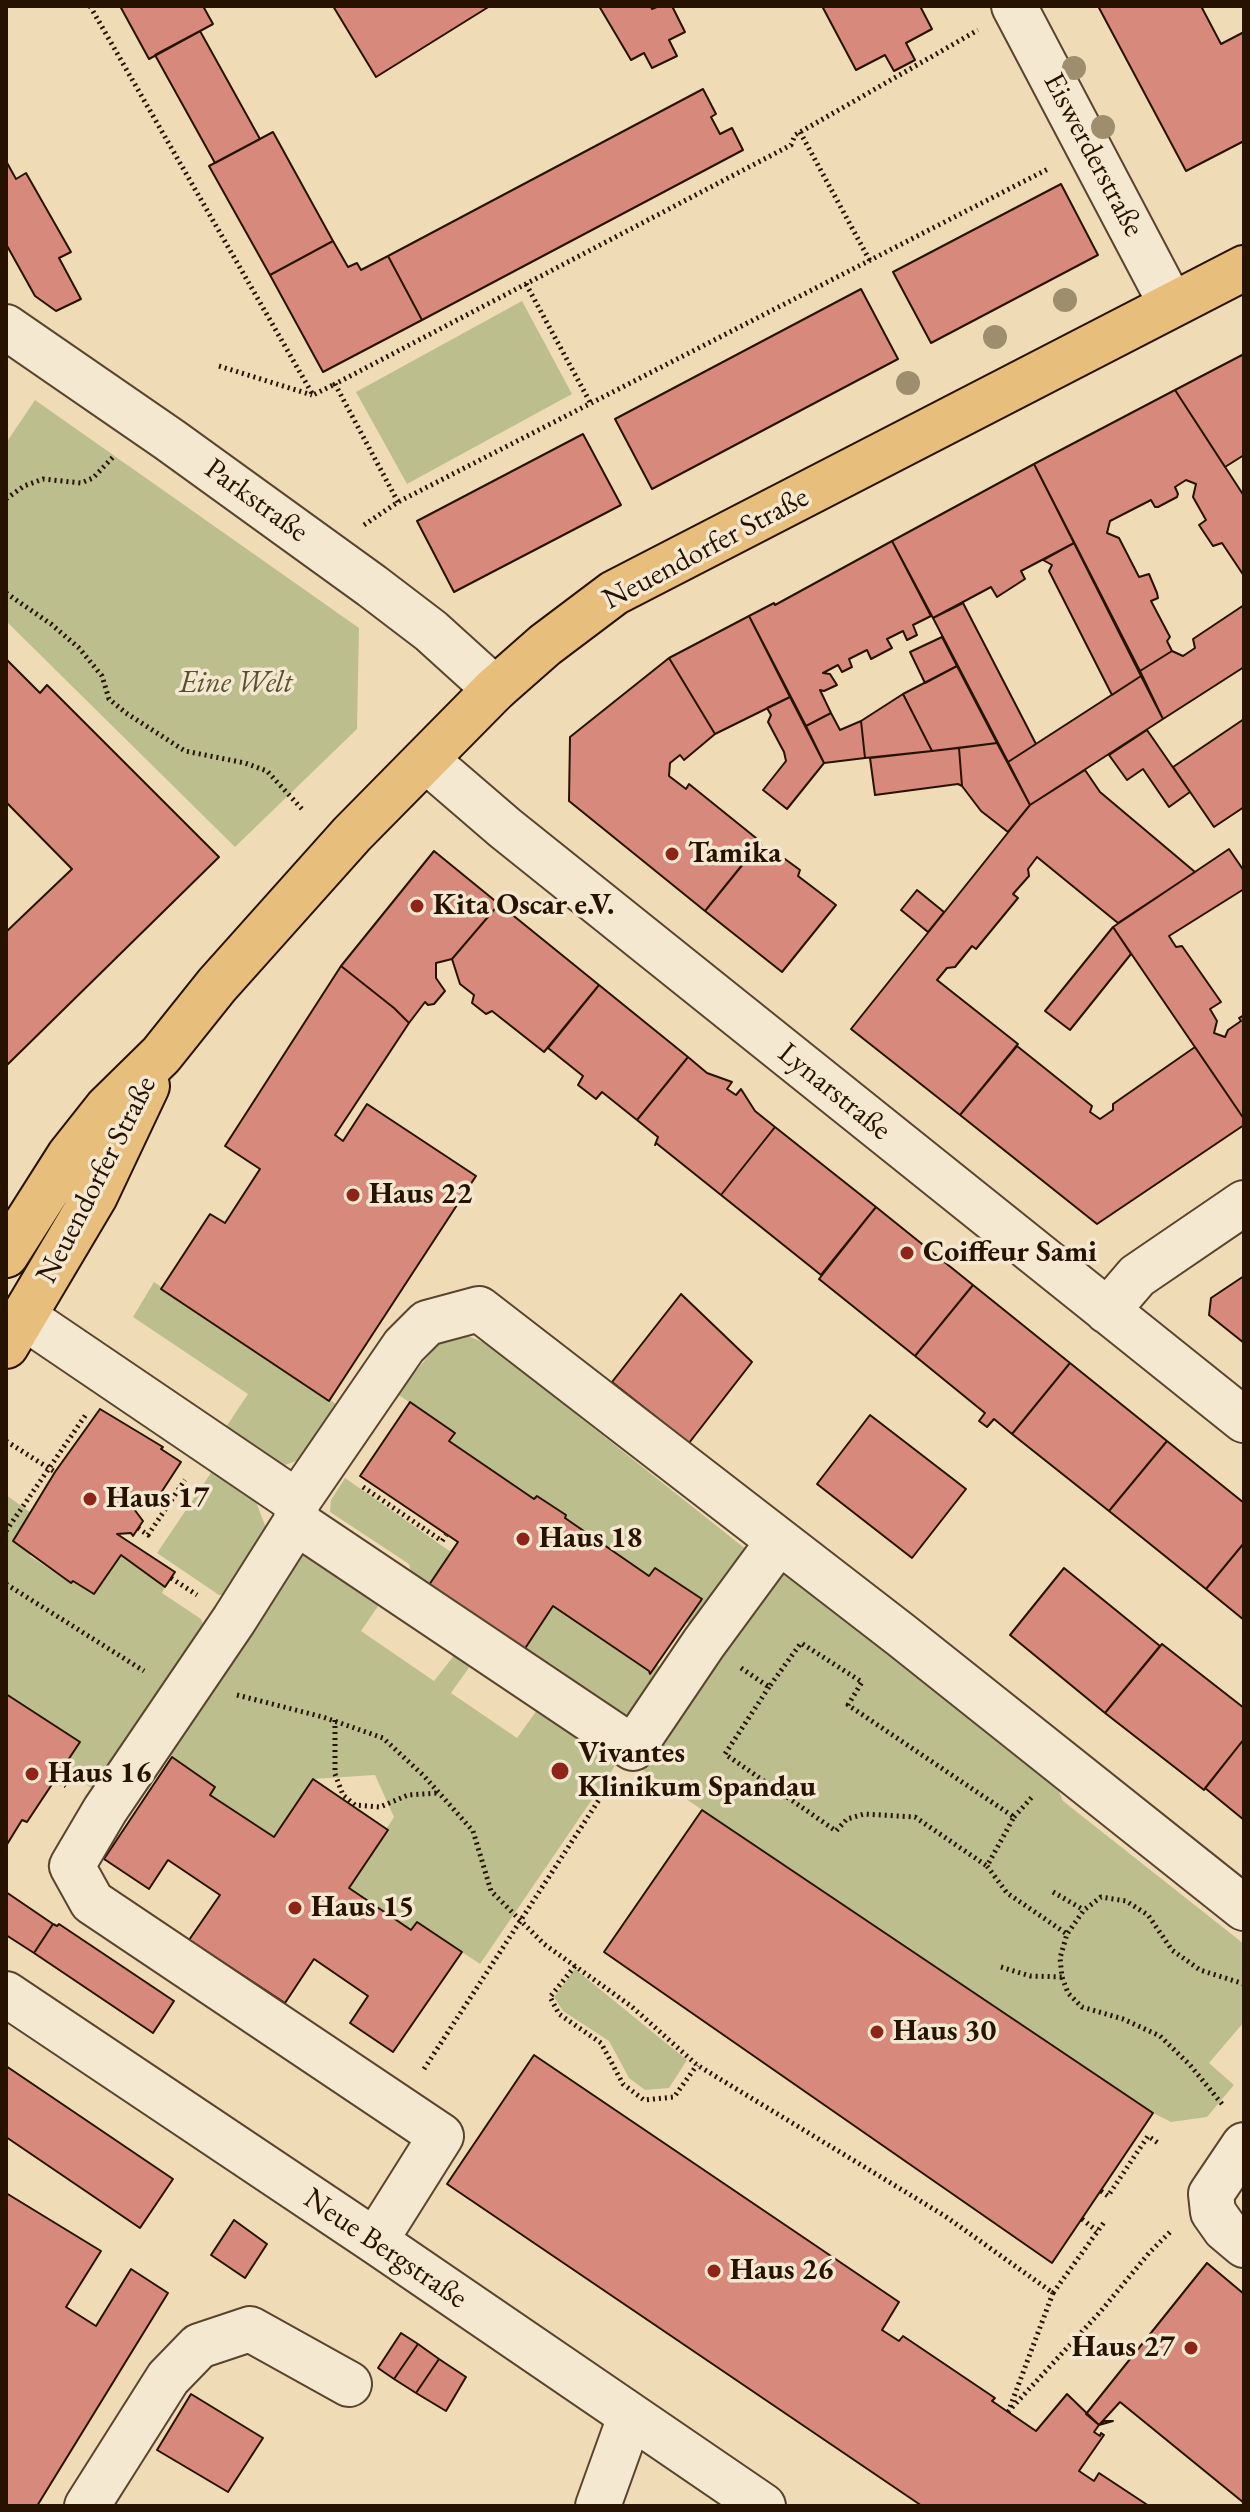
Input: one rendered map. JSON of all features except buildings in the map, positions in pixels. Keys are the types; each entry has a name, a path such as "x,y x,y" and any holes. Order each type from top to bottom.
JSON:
{"main road":[{"name":"Neuendorfer Straße","path":"6,1255 69,1156 107,1108 161,1055 217,985 352,834 495,689 545,645 614,593 1244,268"},
{"name":"Neuendorfer Straße","path":"12,1324 95,1196 161,1055"}],"street":[{"name":"Eiswerderstraße","path":"1002,15 1171,304"},
{"name":"Parkstraße","path":"6,327 170,440 372,586 431,631 495,689"},
{"name":"Lynarstraße","path":"426,760 505,828 1244,1420"},
{"path":"1107,1311 1137,1276 1244,1203"},
{"path":"375,2241 441,2136 92,1902 72,1866 404,1346 427,1323 479,1309 913,1644 1244,1908"},
{"path":"12,1324 113,1376 211,1443 296,1512 633,1748 704,1643 779,1541"},
{"name":"Neue Bergstraße","path":"6,1994 763,2506"},
{"path":"1243,2146 1211,2194 1213,2212 1225,2229 1244,2245"},
{"path":"87,2506 168,2378 199,2346 250,2329 349,2384"},
{"path":"598,2506 630,2417"}],"path":[{"path":"90,6 313,395"},
{"path":"219,366 313,395 791,145 795,135 1002,15"},
{"path":"800,132 870,261"},
{"path":"362,530 366,522 398,502 1061,163"},
{"path":"526,284 591,404"},
{"path":"335,384 398,502"},
{"path":"6,499 24,486 43,479 81,483 93,478 106,467 120,447"},
{"path":"6,593 79,648 102,676 109,699 126,713 185,751 245,763 267,771 302,809"},
{"path":"6,1531 52,1470 113,1376"},
{"path":"6,1441 52,1470"},
{"path":"138,1528 148,1535 211,1443"},
{"path":"397,1511 442,1541 446,1535"},
{"path":"6,1584 168,1686 238,1695 335,1720 383,1738 424,1776 473,1831 491,1891 544,1944 631,2006 697,2065 945,2216 1053,2293"},
{"path":"704,1643 769,1687"},
{"path":"987,1866 1014,1817 848,1705 862,1682 801,1643 725,1754 836,1831 847,1819 864,1814 915,1817 987,1866 1007,1893 1067,1934"},
{"path":"335,1720 335,1774 348,1802 380,1807 408,1795 439,1793"},
{"path":"400,2107 633,1748"},
{"path":"1053,1892 1084,1910"},
{"path":"1243,2146 1224,2106 1190,2065 1160,2036 1123,2019 1082,2007 1068,1993 1060,1958 1067,1934 1084,1910 1101,1897 1126,1901 1148,1915 1172,1950 1200,1970 1244,1984"},
{"path":"575,1966 550,1997 559,2014 601,2043 623,2084 644,2100 674,2097 697,2065"},
{"path":"1001,1967 1030,1976 1062,1977"},
{"path":"1101,2191 1108,2196 1148,2136 1158,2143"},
{"path":"1105,2221 1053,2293 1008,2412 1101,2311 1149,2253 1211,2194"},
{"path":"1082,2219 1097,2231"}],"green space":[{"path":"522,301 572,394 407,484 356,392"},
{"name":"Eine Welt","path":"35,400 359,628 357,729 235,847 6,621 6,443"},
{"path":"154,1282 339,1406 305,1458 285,1465 267,1462 222,1433 248,1394 133,1317"},
{"path":"465,1335 483,1342 504,1357 747,1550 703,1633 686,1622 701,1598 656,1568 649,1576 565,1518 566,1515 537,1496 534,1499 449,1441 455,1433 397,1394 440,1342"},
{"path":"217,1464 250,1486 266,1528 232,1595 219,1595 157,1553"},
{"path":"345,1478 451,1552 429,1585 411,1572 409,1564 330,1512 331,1500"},
{"path":"6,1495 31,1513 13,1541 31,1553 30,1556 70,1583 73,1581 94,1594 121,1555 165,1587 162,1593 201,1619 206,1633 100,1793 61,1770 6,1694"},
{"path":"310,1553 385,1596 361,1631 434,1681 460,1648 475,1659 451,1693 517,1738 542,1703 621,1757 480,1964 417,1922 411,1930 349,1888 394,1817 375,1775 313,1779 274,1837 210,1795 215,1786 162,1749 298,1554"},
{"path":"769,1570 801,1573 1046,1762 1063,1801 1244,1944 1244,2022 1209,2063 1234,2085 1207,2117 1171,2122 1153,2113 640,1768"},
{"path":"553,1606 650,1673 657,1665 666,1671 630,1724 524,1650"},
{"path":"575,1969 687,2060 669,2088 645,2090 629,2078 609,2041 563,2011 554,1997"}],"place":[{"name":"Tamika","path":"672,854"},
{"name":"Kita Oscar e.V.","path":"417,906"},
{"name":"Haus 22","path":"353,1195"},
{"name":"Coiffeur Sami","path":"907,1253"},
{"name":"Haus 17","path":"90,1499"},
{"name":"Haus 18","path":"523,1539"},
{"name":"Vivantes Klinikum Spandau","path":"560,1771"},
{"name":"Haus 16","path":"32,1774"},
{"name":"Haus 15","path":"295,1908"},
{"name":"Haus 30","path":"877,2032"},
{"name":"Haus 26","path":"714,2271"},
{"name":"Haus 27","path":"1191,2348"}]}
